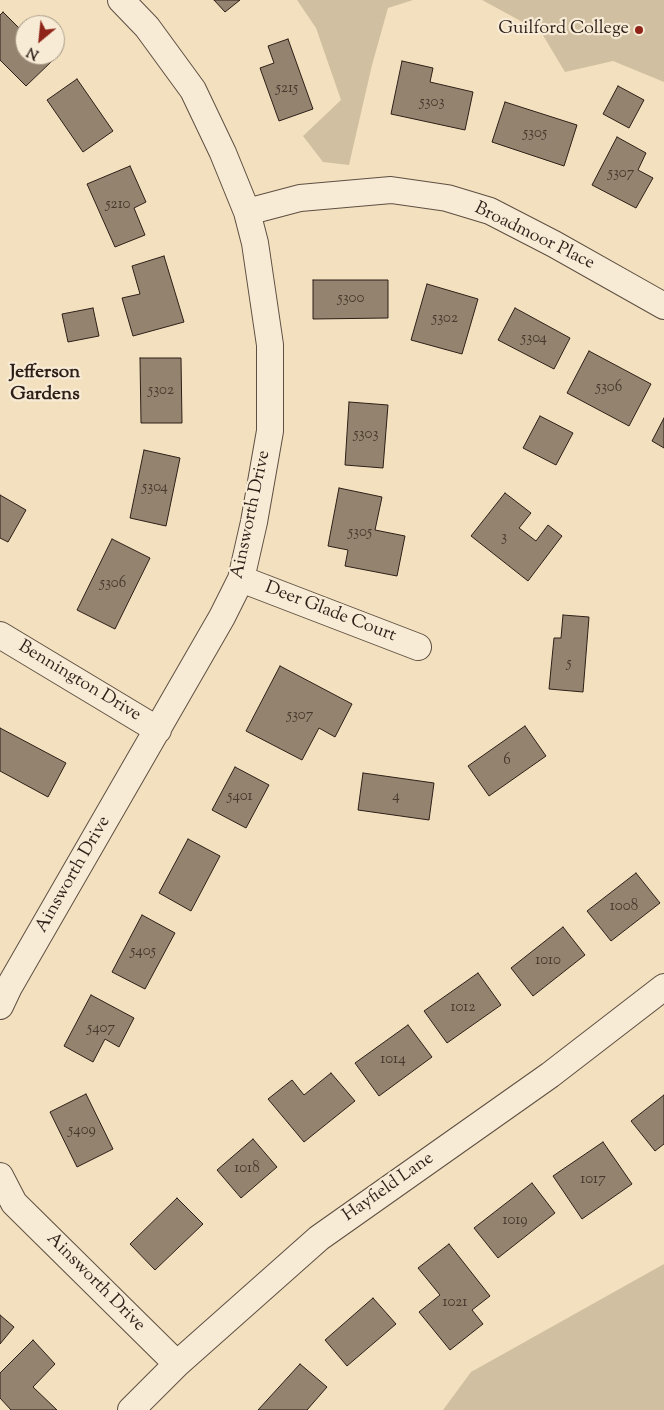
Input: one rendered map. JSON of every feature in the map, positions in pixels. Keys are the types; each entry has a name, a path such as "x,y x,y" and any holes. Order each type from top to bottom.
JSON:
{"street":[{"name":"Ainsworth Drive","path":"0,1006 222,618 241,579 254,522 270,431 270,345 255,243 247,212 223,153 193,90 147,27 121,0"},
{"name":"Broadmoor Place","path":"247,212 300,198 391,190 447,198 490,211 563,249 664,306"},
{"name":"Deer Glade Court","path":"241,579 418,647"},
{"name":"Bennington Drive","path":"0,635 158,730"},
{"name":"Hayfield Lane","path":"131,1410 177,1364 319,1238 550,1075 664,987"},
{"name":"Ainsworth Drive","path":"0,1176 14,1203 177,1364"}],"shaded area":[{"path":"297,0 413,0 388,8 372,65 349,165 323,162 303,136 341,100 316,28"},
{"path":"482,0 664,0 664,82 613,61 565,72 541,32"},
{"path":"664,1264 664,1410 443,1410 471,1372"}],"building":[{"path":"214,0 240,0 225,12"},
{"path":"3,12 15,24 15,65 48,65 26,86 0,60 0,15"},
{"path":"288,39 313,109 279,121 260,68 274,63 268,46"},
{"path":"402,61 433,68 430,82 473,92 465,130 391,114"},
{"path":"77,79 113,131 83,152 47,100"},
{"path":"618,86 644,100 629,128 603,114"},
{"path":"505,102 577,125 564,166 492,142"},
{"path":"617,137 646,153 638,170 653,178 636,208 592,185"},
{"path":"130,166 146,202 134,208 145,235 115,247 87,184"},
{"path":"164,256 184,322 133,336 122,298 140,294 132,266"},
{"path":"313,280 388,280 388,318 313,319"},
{"path":"427,284 478,299 462,354 411,340"},
{"path":"93,308 99,336 68,342 62,314"},
{"path":"515,308 570,338 554,369 498,340"},
{"path":"589,351 651,384 629,426 567,393"},
{"path":"140,358 181,358 182,423 141,423"},
{"path":"349,402 388,405 383,468 345,465"},
{"path":"540,416 573,433 556,465 523,448"},
{"path":"664,418 664,448 652,441"},
{"path":"144,450 180,458 166,526 130,518"},
{"path":"339,488 382,497 375,530 405,536 397,576 345,566 348,550 328,546"},
{"path":"505,493 531,513 519,528 536,541 548,525 562,536 528,581 471,536"},
{"path":"0,495 26,510 8,542 0,538"},
{"path":"112,539 150,558 115,629 77,610"},
{"path":"563,615 589,617 583,692 549,689 554,638 561,638"},
{"path":"280,666 352,704 335,737 319,728 302,760 246,731"},
{"path":"525,726 546,756 489,796 468,766"},
{"path":"0,728 66,763 48,797 0,771"},
{"path":"235,767 269,785 246,828 212,810"},
{"path":"363,773 434,783 429,820 358,810"},
{"path":"188,839 220,856 191,911 159,893"},
{"path":"636,873 660,903 611,941 587,911"},
{"path":"142,915 175,933 145,989 112,972"},
{"path":"563,927 585,955 533,996 511,968"},
{"path":"478,973 501,1005 447,1043 424,1011"},
{"path":"91,995 134,1018 119,1047 105,1039 93,1062 64,1046"},
{"path":"408,1025 432,1057 379,1096 355,1063"},
{"path":"331,1073 355,1101 304,1142 268,1099 292,1080 304,1095"},
{"path":"86,1094 113,1149 77,1167 50,1112"},
{"path":"664,1095 664,1144 655,1151 631,1121"},
{"path":"253,1139 277,1167 241,1198 217,1170"},
{"path":"603,1142 632,1184 582,1219 553,1176"},
{"path":"532,1183 555,1213 498,1258 474,1228"},
{"path":"177,1198 203,1224 155,1270 130,1244"},
{"path":"449,1244 490,1296 472,1310 483,1324 450,1350 419,1312 440,1295 418,1268"},
{"path":"373,1298 396,1324 347,1366 325,1340"},
{"path":"0,1315 14,1327 0,1344"},
{"path":"33,1340 55,1364 33,1387 57,1410 11,1410 0,1398 0,1373"},
{"path":"300,1364 327,1387 307,1410 258,1410"}],"place":[{"name":"Guilford College","path":"639,30"}],"district":[{"name":"Jefferson Gardens","path":"45,385"}]}
